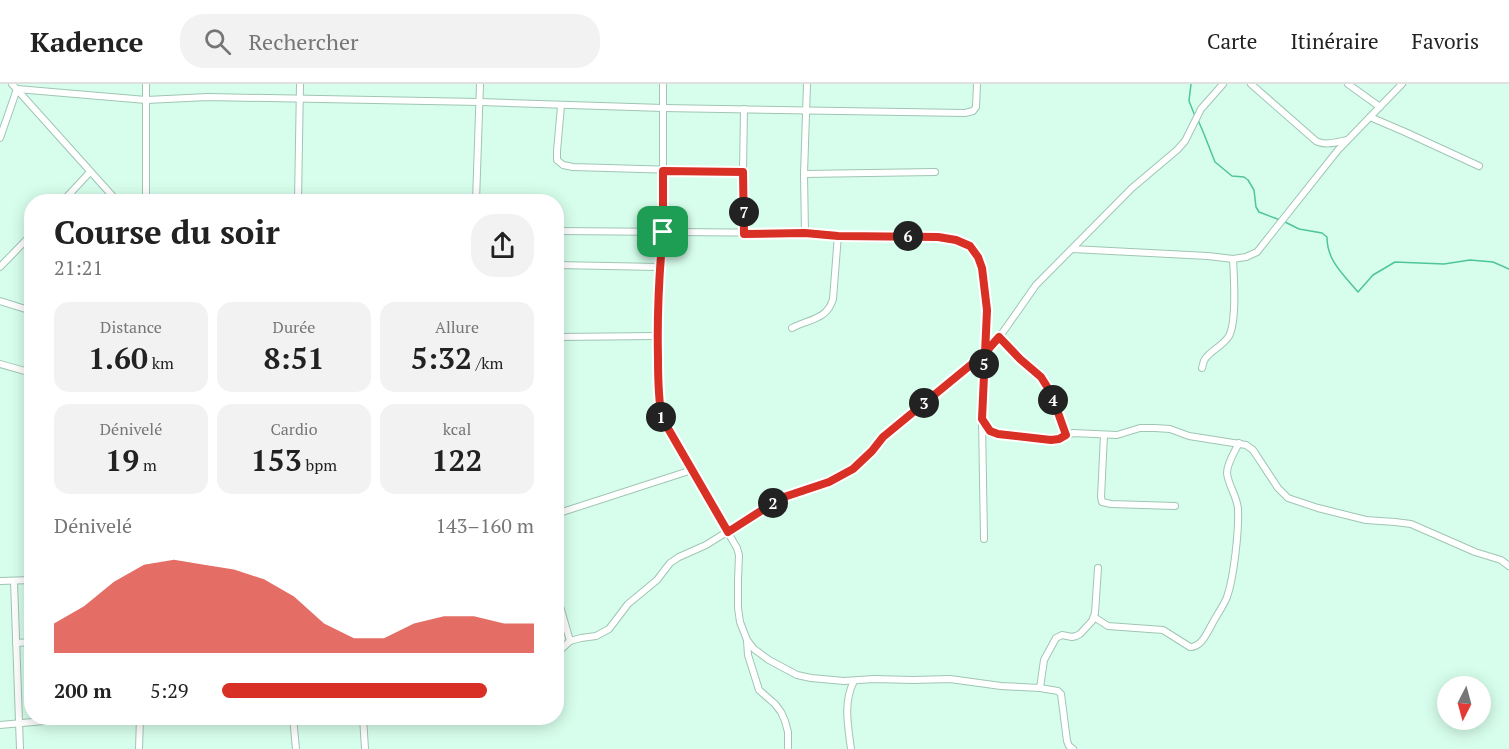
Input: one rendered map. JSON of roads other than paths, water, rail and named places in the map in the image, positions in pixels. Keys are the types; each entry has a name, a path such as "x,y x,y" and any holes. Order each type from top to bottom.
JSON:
{"street":[{"path":"146,84 146,194"},
{"path":"298,194 300,84"},
{"path":"476,194 480,84"},
{"path":"663,84 663,232 659,267 658,402 662,418 738,549 738,608 740,622 747,640 748,656 759,690 775,704 785,721 788,732 788,749"},
{"path":"805,233 807,84"},
{"path":"14,87 146,100 208,97 806,111 969,112 976,107 977,84"},
{"path":"564,647 570,641 596,636 609,629 628,604 657,580 670,563 679,557 706,545 781,498 829,482 853,469 883,437 984,354 1036,285 1132,188 1178,150 1201,109 1223,84"},
{"path":"1251,84 1320,143 1347,140"},
{"path":"1348,84 1380,107"},
{"path":"1072,249 1233,259 1257,252 1347,140 1402,84"},
{"path":"0,138 14,87"},
{"path":"14,87 110,194"},
{"path":"561,106 557,160 563,165 663,171 743,172"},
{"path":"744,109 744,234"},
{"path":"1370,117 1479,166"},
{"path":"70,194 90,172"},
{"path":"804,174 935,172"},
{"path":"564,231 805,233 838,236 938,237 956,240 970,246 982,268 987,310 982,419 984,539"},
{"path":"792,328 822,316 831,307 838,236"},
{"path":"0,267 24,242"},
{"path":"1202,369 1205,359 1229,336 1232,326 1235,287 1233,259"},
{"path":"564,266 659,267"},
{"path":"0,302 24,309"},
{"path":"564,337 657,336"},
{"path":"999,337 1041,377 1051,393 1066,435"},
{"path":"0,364 24,371"},
{"path":"982,419 990,431 998,434 1051,440 1073,433 1117,435 1140,428 1155,428 1170,429 1196,438 1239,443 1253,450 1278,488 1288,498 1366,520 1411,524 1475,552 1501,560 1509,566"},
{"path":"1104,435 1102,502 1175,506"},
{"path":"1094,617 1108,626 1163,630 1190,647 1199,644 1226,597 1231,574 1238,515 1237,504 1227,473 1239,443"},
{"path":"564,511 692,470"},
{"path":"1040,688 1044,660 1056,638 1062,635 1072,637 1080,634 1094,617 1098,568"},
{"path":"0,581 24,580"},
{"path":"14,581 20,749"},
{"path":"564,620 570,641"},
{"path":"747,640 769,660 797,675 811,678 854,681 950,679 1058,691 1061,694 1067,741 1072,749"},
{"path":"16,643 24,642"},
{"path":"851,749 847,699 854,681"},
{"path":"0,725 24,723"},
{"path":"139,749 140,725"},
{"path":"294,725 296,749"},
{"path":"364,725 365,749"}],"waterway":[{"path":"1191,84 1189,101 1195,116"},
{"path":"1198,120 1215,162 1232,176 1244,177 1248,180 1254,190 1256,207 1259,212 1280,220"},
{"path":"1285,222 1299,229 1322,233 1327,237 1333,260 1358,292 1373,275 1395,262 1444,264 1470,260 1493,262 1509,269"}]}
